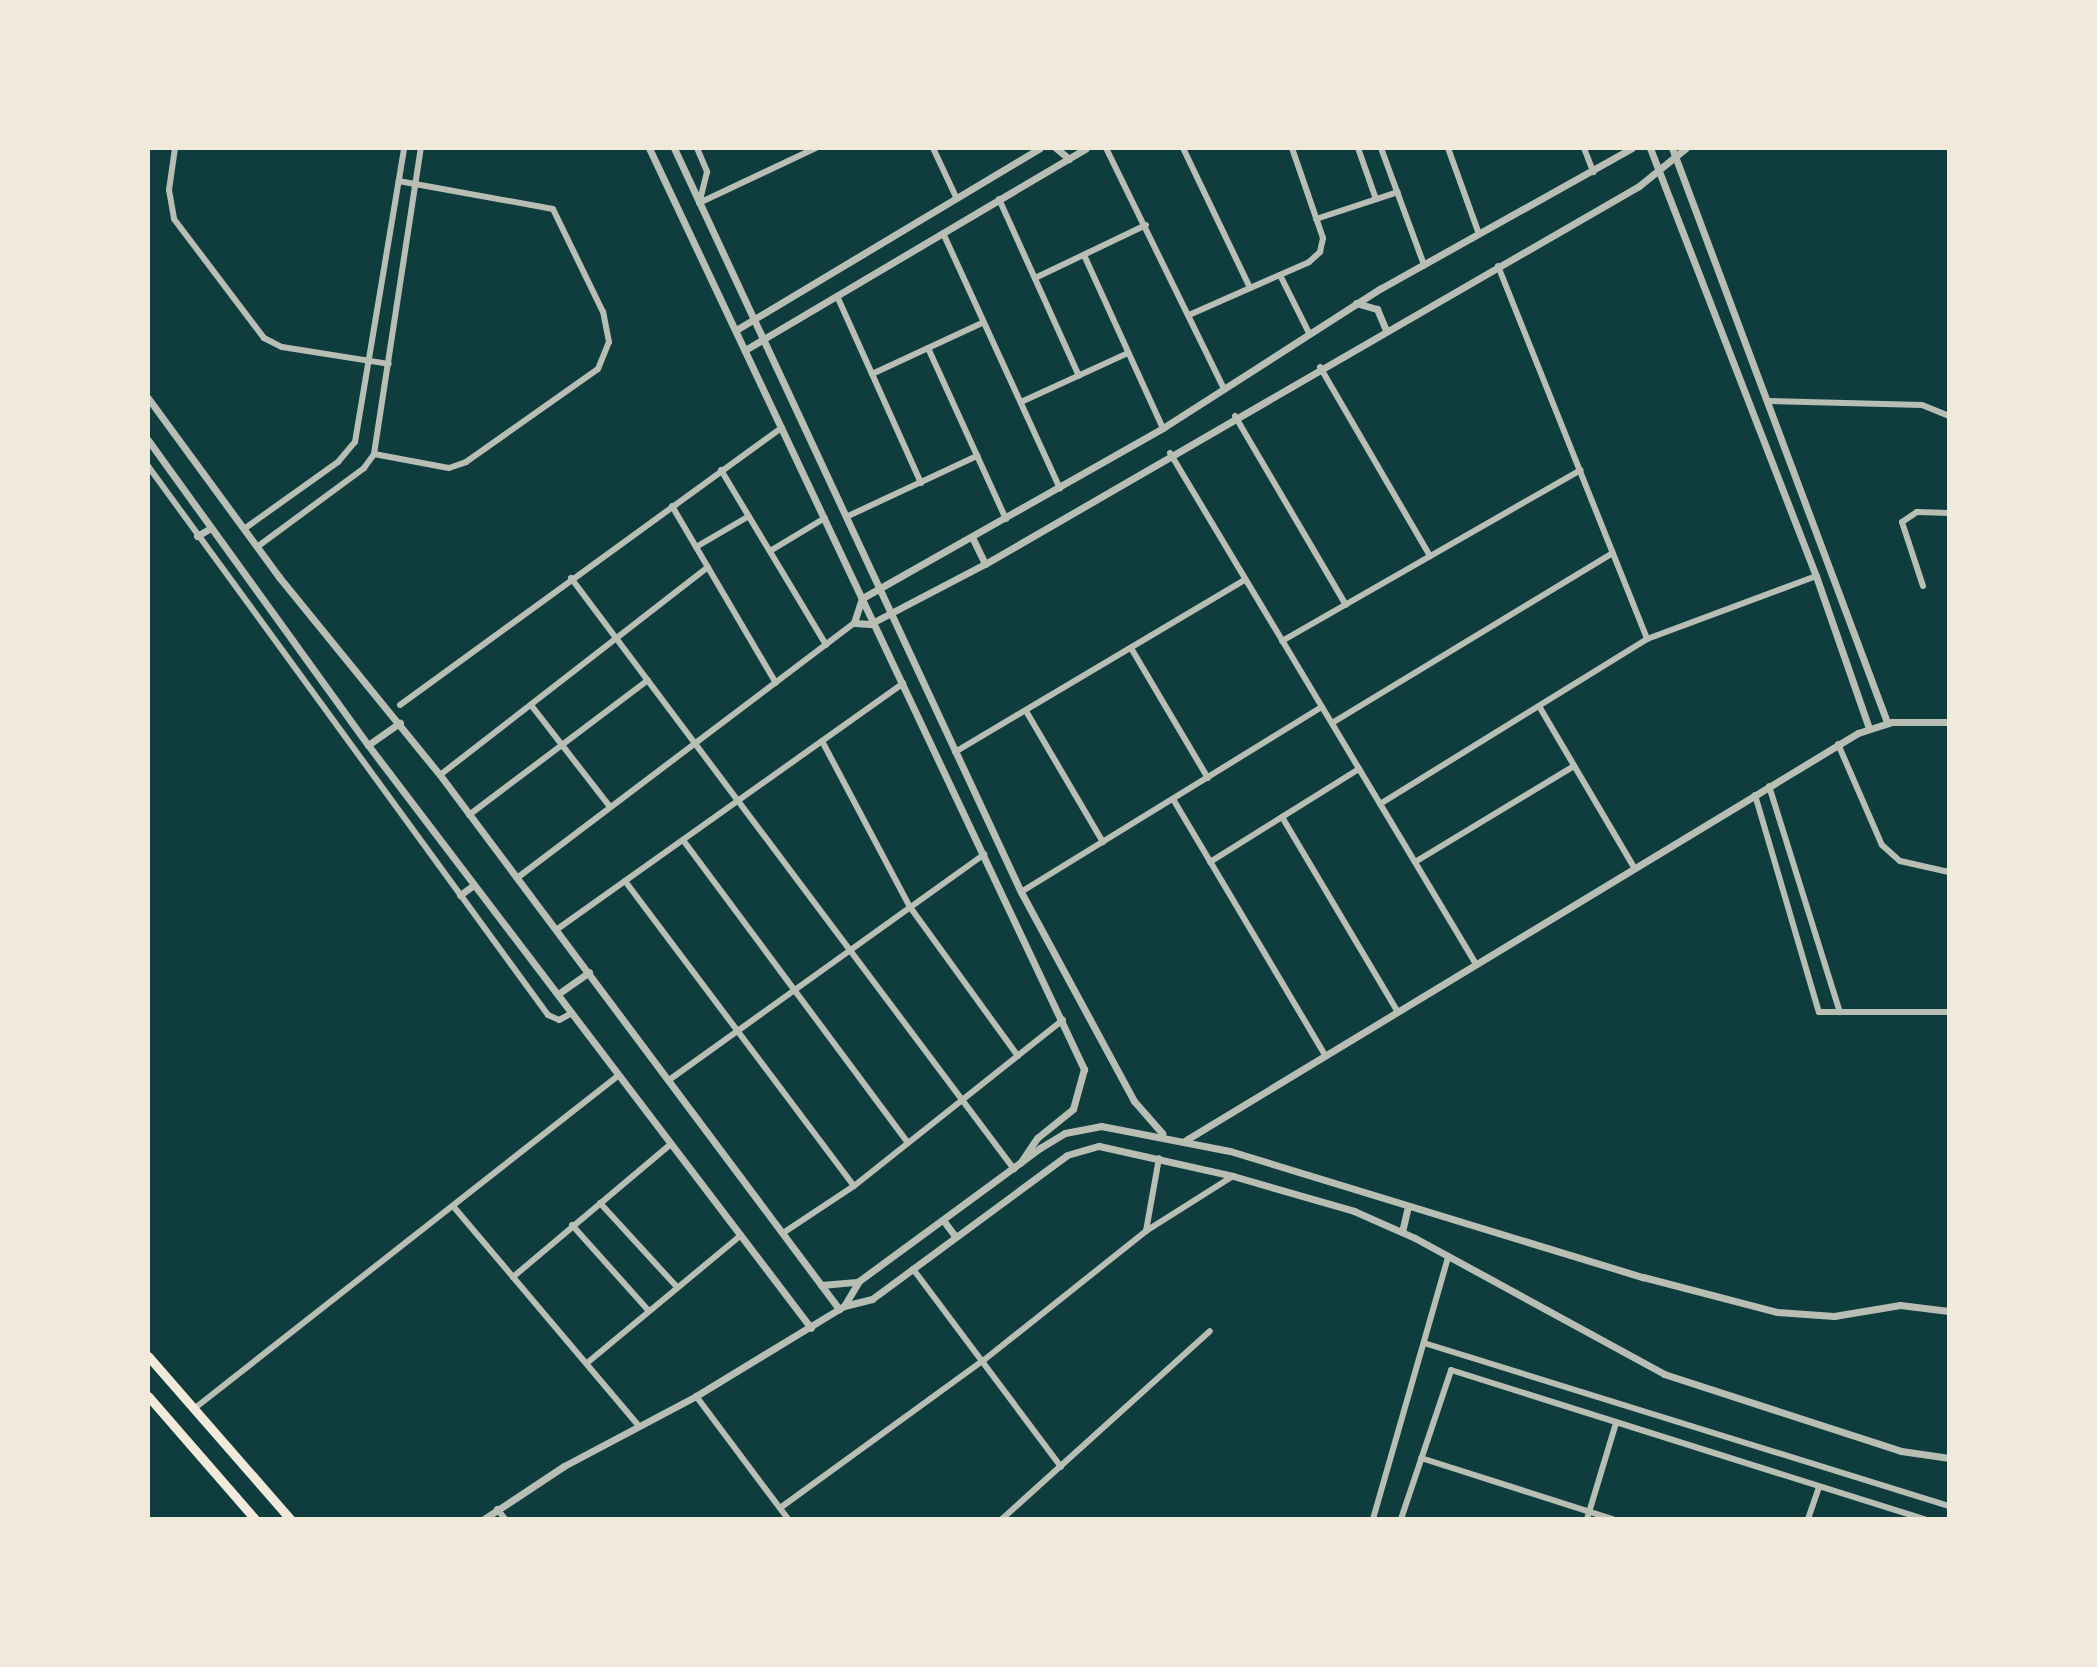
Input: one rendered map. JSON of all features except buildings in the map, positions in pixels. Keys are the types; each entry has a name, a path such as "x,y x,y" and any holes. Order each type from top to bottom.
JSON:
{"main road":[{"path":"148,1356 290,1519"},
{"path":"148,1396 255,1519"}],"street":[{"path":"175,148 169,190 174,219 251,324 276,346 389,364"},
{"path":"244,529 348,453 360,429 404,148"},
{"path":"257,547 364,468 374,454 421,148"},
{"path":"649,148 1084,1069 1082,1091 1067,1116 1030,1144 1017,1167"},
{"path":"674,148 1021,892 1134,1101 1163,1134"},
{"path":"697,148 707,180 699,203"},
{"path":"699,203 800,151 816,148"},
{"path":"933,148 957,199"},
{"path":"736,330 1040,148"},
{"path":"1056,148 1069,159"},
{"path":"745,350 1086,148"},
{"path":"1106,148 1224,389"},
{"path":"1183,148 1250,288"},
{"path":"1189,315 1280,275 1320,252 1323,238 1292,148"},
{"path":"1358,148 1376,199"},
{"path":"1381,148 1424,265"},
{"path":"1448,148 1479,234"},
{"path":"1584,148 1593,172"},
{"path":"517,878 854,623 862,598 1060,489 1163,428 1356,303 1632,148"},
{"path":"1650,148 1816,576 1869,728"},
{"path":"1672,148 1887,722"},
{"path":"854,623 874,622 985,564 1170,453 1659,171 1686,148"},
{"path":"374,454 449,468 466,462 598,369 609,342 603,312 553,209 399,181"},
{"path":"1316,219 1398,192"},
{"path":"999,199 1079,376"},
{"path":"1035,278 1146,225"},
{"path":"943,233 1060,489"},
{"path":"1084,255 1163,428"},
{"path":"1498,266 1647,639"},
{"path":"1280,275 1309,333"},
{"path":"837,296 921,483"},
{"path":"1356,303 1377,309 1386,330"},
{"path":"872,374 984,322"},
{"path":"928,348 1006,519"},
{"path":"1021,402 1128,353"},
{"path":"1320,367 1430,556"},
{"path":"148,398 257,547 440,775 821,1285 842,1308"},
{"path":"1769,401 1922,405 1949,416"},
{"path":"1235,416 1346,605"},
{"path":"400,705 782,427"},
{"path":"148,440 368,745 811,1328"},
{"path":"1170,453 1476,964"},
{"path":"846,517 977,456"},
{"path":"148,466 548,1015 559,1020 572,1013"},
{"path":"721,470 826,645"},
{"path":"1282,641 1580,470"},
{"path":"672,506 776,683"},
{"path":"1792,514 1809,509"},
{"path":"1923,586 1902,522 1917,512 1949,513"},
{"path":"696,547 749,516"},
{"path":"770,551 825,518"},
{"path":"197,536 211,528"},
{"path":"972,537 985,564"},
{"path":"1332,723 1613,553"},
{"path":"440,775 708,567"},
{"path":"1380,804 1647,639 1816,576"},
{"path":"571,578 962,1100 1017,1167"},
{"path":"955,752 1245,580"},
{"path":"1131,648 1208,778"},
{"path":"469,815 648,680"},
{"path":"556,930 903,683"},
{"path":"531,705 610,807"},
{"path":"1539,706 1634,867"},
{"path":"1021,892 1322,707"},
{"path":"1026,711 1103,842"},
{"path":"1186,1140 1838,744 1887,722 1949,722"},
{"path":"368,745 400,723"},
{"path":"822,741 910,907 1018,1056"},
{"path":"1838,744 1882,845 1900,861 1949,872"},
{"path":"1415,862 1574,766"},
{"path":"1210,862 1359,769"},
{"path":"1769,786 1840,1012"},
{"path":"1755,795 1819,1012 1949,1012"},
{"path":"1173,799 1325,1055"},
{"path":"1282,817 1397,1011"},
{"path":"683,840 908,1143"},
{"path":"669,1080 985,854"},
{"path":"625,881 854,1186"},
{"path":"460,895 474,885"},
{"path":"1788,906 1804,901"},
{"path":"558,994 589,972"},
{"path":"783,1233 854,1186 1063,1020"},
{"path":"195,1408 619,1075"},
{"path":"842,1308 859,1281 1052,1140 1077,1129 1101,1126 1186,1140 1408,1207 1790,1315 1834,1316 1900,1305 1949,1311"},
{"path":"513,1277 671,1144"},
{"path":"484,1519 564,1466 696,1396 842,1308 872,1299 1082,1148 1116,1146 1354,1211 1402,1232 1688,1384 1901,1451 1949,1458"},
{"path":"1146,1231 1159,1158"},
{"path":"780,1508 984,1360 1146,1231 1233,1176"},
{"path":"600,1203 677,1287"},
{"path":"453,1206 640,1427"},
{"path":"1402,1232 1408,1207"},
{"path":"943,1220 956,1237"},
{"path":"572,1225 648,1310"},
{"path":"587,1363 741,1235"},
{"path":"1373,1519 1448,1258"},
{"path":"913,1269 1061,1467"},
{"path":"821,1285 859,1281"},
{"path":"1002,1519 1210,1331"},
{"path":"1424,1343 1949,1506"},
{"path":"1401,1519 1451,1370 1925,1519"},
{"path":"696,1396 788,1519"},
{"path":"1588,1515 1616,1423"},
{"path":"1421,1458 1588,1515 1612,1519"},
{"path":"1808,1519 1819,1487"},
{"path":"497,1509 505,1519"}]}
